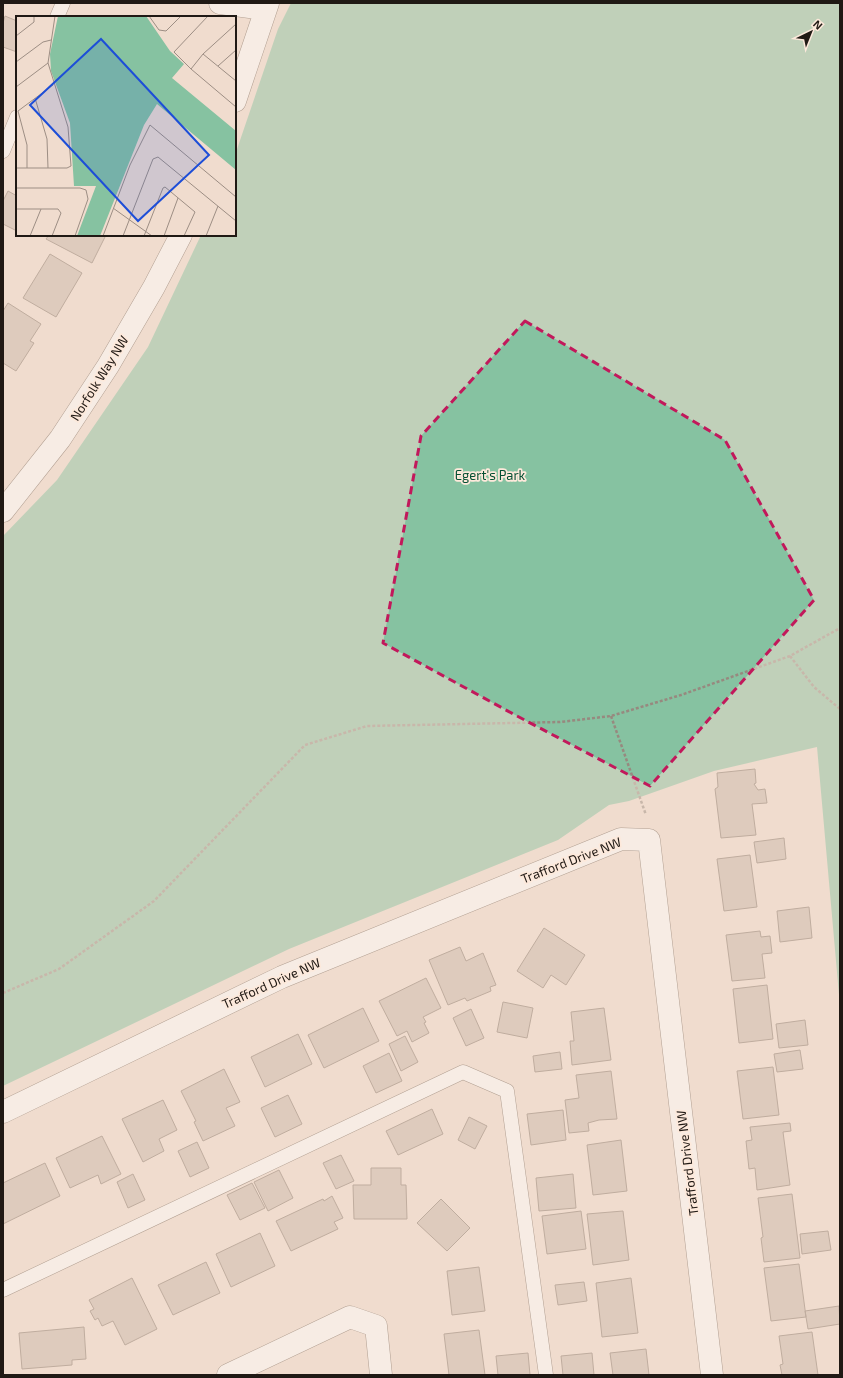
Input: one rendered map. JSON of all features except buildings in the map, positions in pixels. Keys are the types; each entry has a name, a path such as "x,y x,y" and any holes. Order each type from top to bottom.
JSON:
{"street":[{"path":"220,3 267,6 236,98"},
{"name":"Norfolk Way NW","path":"3,511 60,439 108,366 154,287 180,236"},
{"name":"Trafford Drive NW","path":"3,1112 282,977 621,839 649,840 712,1375"},
{"path":"228,1375 350,1316 376,1326 381,1375"}],"lane":[{"path":"57,16 63,3"},
{"path":"3,151 16,119"},
{"path":"3,1290 463,1072 507,1091 546,1375"}],"path":[{"path":"3,993 59,969 154,901 305,745 367,726 560,722 610,716 681,695 790,656 840,628"},
{"path":"790,656 814,687 840,708"},
{"path":"610,716 646,813 649,840"}],"highlighted area":[{"path":"525,321 725,440 814,600 650,786 383,643 421,436"}],"green space":[{"name":"Egert's Park","path":"291,3 840,3 840,1006 817,747 714,771 629,801 609,805 558,840 289,949 3,1086 3,536 57,480 148,347 201,236 236,236 236,152 278,29"}]}
